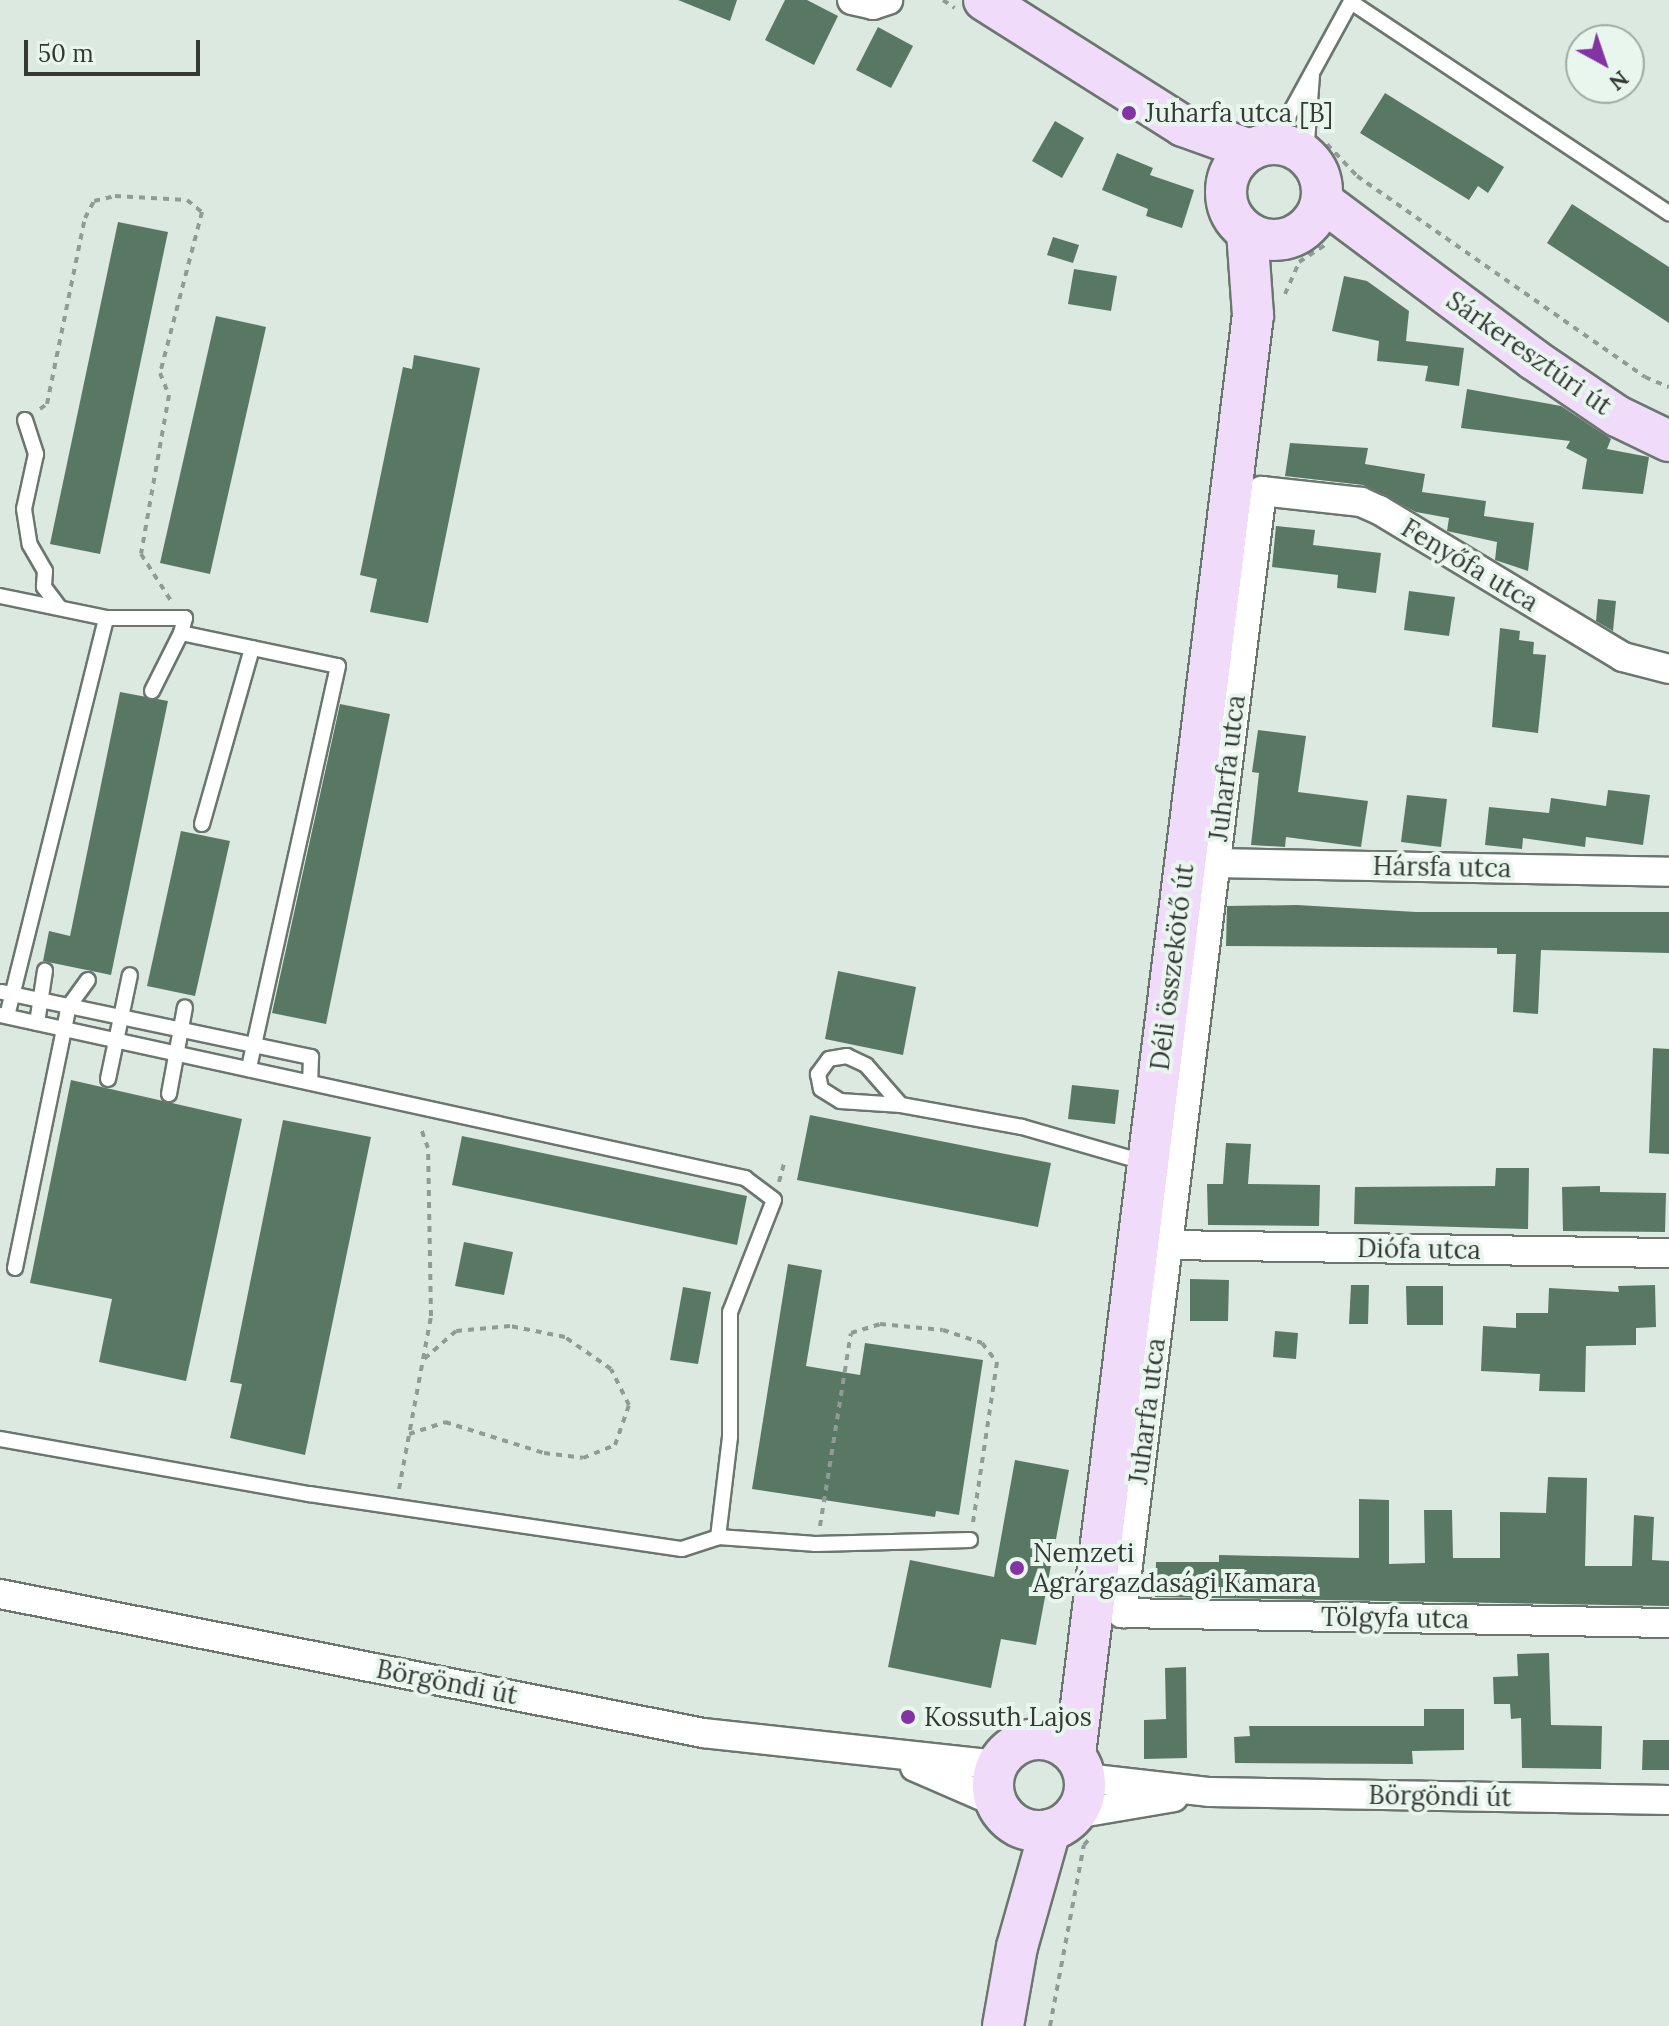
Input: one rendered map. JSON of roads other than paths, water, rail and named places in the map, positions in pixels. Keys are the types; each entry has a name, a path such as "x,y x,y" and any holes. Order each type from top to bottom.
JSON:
{"main road":[{"path":"984,0 1183,126 1276,150 1320,176 1300,225 1231,211 1227,185 1231,171 1276,150"},
{"path":"1183,126 1227,185"},
{"name":"Sárkeresztúri út","path":"1300,225 1394,256 1617,416 1669,441"},
{"name":"Déli összekötő út","path":"1003,2026 1049,1790 1107,1616 1148,1163 1267,310 1300,225"}],"street":[{"path":"852,0 873,5 888,0"},
{"name":"Fenyőfa utca","path":"1262,491 1370,506 1623,657 1669,669"},
{"name":"Juharfa utca","path":"1107,1616 1169,1245 1262,491"},
{"name":"Hársfa utca","path":"1215,863 1669,872"},
{"name":"Diófa utca","path":"1169,1245 1669,1253"},
{"name":"Börgöndi út","path":"0,1594 703,1733 896,1758 1049,1790 1669,1800"},
{"name":"Tölgyfa utca","path":"1107,1616 1669,1623"},
{"name":"Börgöndi út","path":"1049,1790 1210,1792"}],"lane":[{"path":"1276,150 1314,64 1351,1 1667,208"},
{"path":"1276,150 1314,64"},
{"path":"25,420 36,454 24,509 30,545 45,571 44,587 60,608"},
{"path":"0,596 106,618 185,618 181,633 152,691"},
{"path":"106,618 4,992 3,1016 731,1173 774,1200 730,1312 730,1437 718,1537"},
{"path":"181,633 338,666 251,1046 249,1069"},
{"path":"202,824 252,648"},
{"path":"37,1023 38,999 45,971"},
{"path":"108,1079 130,975"},
{"path":"15,1268 69,1006 88,980"},
{"path":"4,992 311,1057 310,1082"},
{"path":"169,1094 179,1054 185,1007"},
{"path":"901,1105 866,1065 847,1056 829,1059 818,1074 821,1089 840,1101 901,1105 1022,1127 1148,1163"},
{"path":"0,1439 395,1507 682,1549 718,1537 815,1544 970,1540"}],"place":[{"name":"Juharfa utca [B]","path":"1129,113"},
{"name":"Nemzeti Agrárgazdasági Kamara","path":"1017,1568"},
{"name":"Kossuth Lajos","path":"908,1717"}]}
